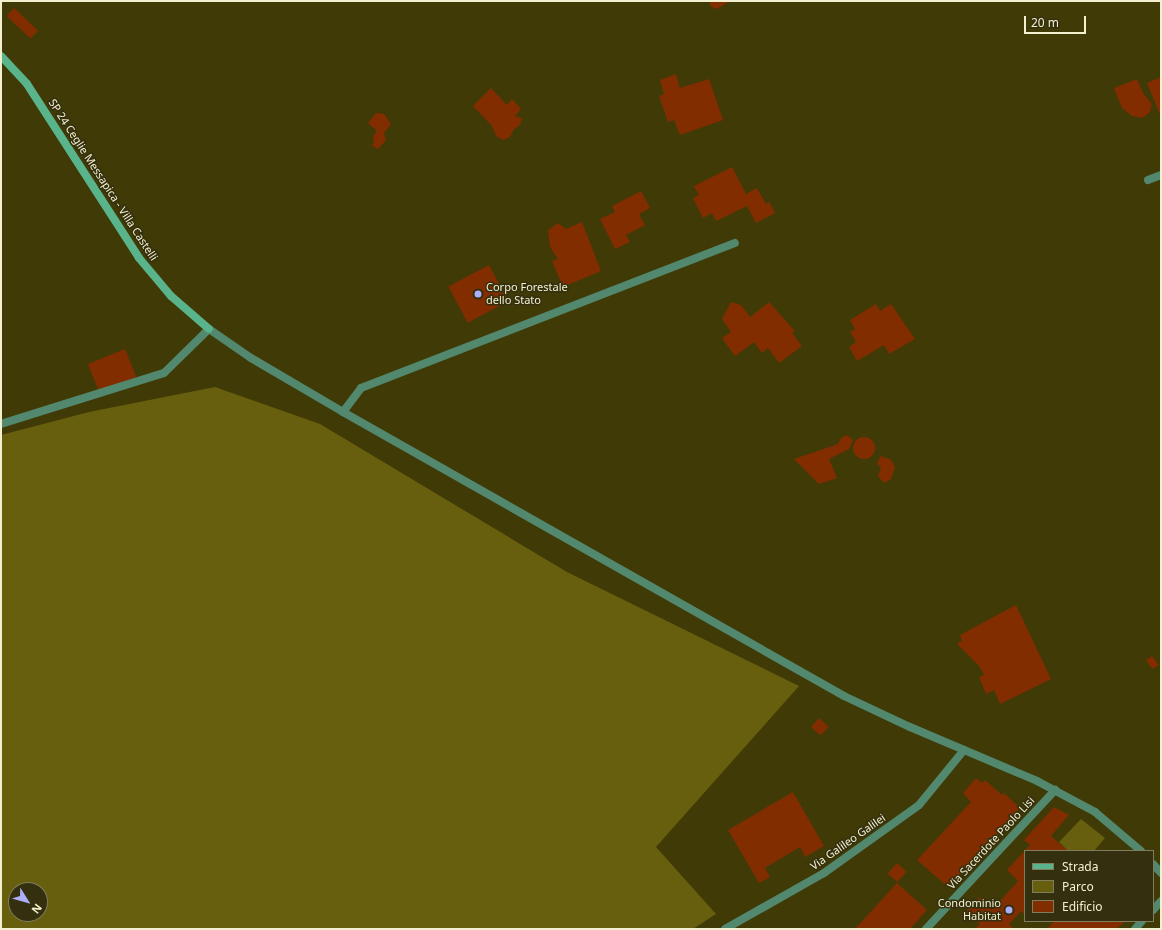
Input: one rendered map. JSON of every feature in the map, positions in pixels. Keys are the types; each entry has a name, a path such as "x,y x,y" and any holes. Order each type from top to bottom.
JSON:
{"main road":[{"name":"SP 24 Ceglie Messapica - Villa Castelli","path":"1,56 27,84 139,258 171,296 209,329"}],"street":[{"path":"1148,180 1161,176"},
{"path":"343,412 361,388 735,243"},
{"path":"1,424 164,374 209,329 251,358 343,412 844,696 1055,790 1095,812 1140,850"},
{"name":"Via Galileo Galilei","path":"725,929 824,873 918,805 964,750"},
{"name":"Via Sacerdote Paolo Lisi","path":"926,929 1055,790"},
{"path":"1154,865 1161,873"},
{"path":"1154,909 1161,901"}],"green space":[{"path":"215,387 320,424 567,572 799,686 656,847 716,914 693,929 1,929 1,435 89,412"},
{"path":"1081,819 1105,838 1095,850 1067,850 1059,842"}],"building":[{"path":"710,1 730,1 717,9 710,6"},
{"path":"14,8 38,31 31,39 6,16"},
{"path":"676,74 680,88 709,79 723,120 680,135 674,120 668,122 659,96 664,94 660,80"},
{"path":"1161,77 1161,117 1147,83"},
{"path":"1137,79 1143,93 1152,104 1150,112 1142,118 1132,116 1122,108 1114,88"},
{"path":"491,88 507,105 512,99 521,109 515,116 522,118 520,125 514,129 510,137 503,140 496,136 492,126 473,106"},
{"path":"376,113 384,114 391,124 384,133 386,140 378,149 371,145 374,144 373,136 377,131 368,123"},
{"path":"732,167 746,194 757,188 766,204 769,202 775,213 756,223 747,206 716,221 712,213 703,218 693,198 699,195 694,186"},
{"path":"641,191 650,208 639,214 645,225 626,235 630,242 615,249 600,219 615,212 612,206"},
{"path":"582,222 601,271 563,287 552,261 558,259 550,247 548,230 558,223 566,229"},
{"name":"Corpo Forestale dello Stato","path":"489,265 508,301 468,323 448,287"},
{"path":"731,302 741,305 750,317 769,302 795,331 792,333 802,346 779,363 768,348 762,353 754,342 735,356 722,338 731,332 722,319"},
{"path":"876,304 880,311 891,304 915,339 889,354 884,345 857,361 849,347 856,342 850,332 855,329 850,320"},
{"path":"125,349 137,378 100,393 88,364"},
{"path":"847,435 853,440 849,449 829,459 837,478 819,484 794,459 838,444 841,438"},
{"path":"864,437 872,440 875,448 872,456 864,459 856,456 853,448 856,440"},
{"path":"881,456 891,460 895,467 891,479 884,483 878,476 881,469 877,463"},
{"path":"1016,605 1051,679 1000,704 994,690 986,694 979,677 984,675 979,666 957,644 962,641 960,635"},
{"path":"1152,656 1159,665 1152,669 1146,660"},
{"path":"819,718 829,727 821,736 811,727"},
{"path":"976,778 982,783 985,780 1002,795 1004,793 1020,808 948,887 917,860 971,802 963,793"},
{"path":"793,792 824,846 805,857 800,847 765,868 770,877 759,883 728,830"},
{"path":"1054,807 1069,815 1051,836 1067,850 1025,850 1030,845 1024,840"},
{"path":"1024,852 1024,914 1021,911 1009,924 1014,929 975,929 980,924 966,912 980,897 993,909 1018,881 1007,870"},
{"path":"897,863 907,872 897,882 888,873"},
{"path":"897,883 927,910 910,929 855,929"},
{"path":"1053,922 1124,922 1117,929 1047,929"}],"place":[{"name":"Corpo Forestale dello Stato","path":"478,294"},
{"name":"Condominio Habitat","path":"1009,910"}]}
